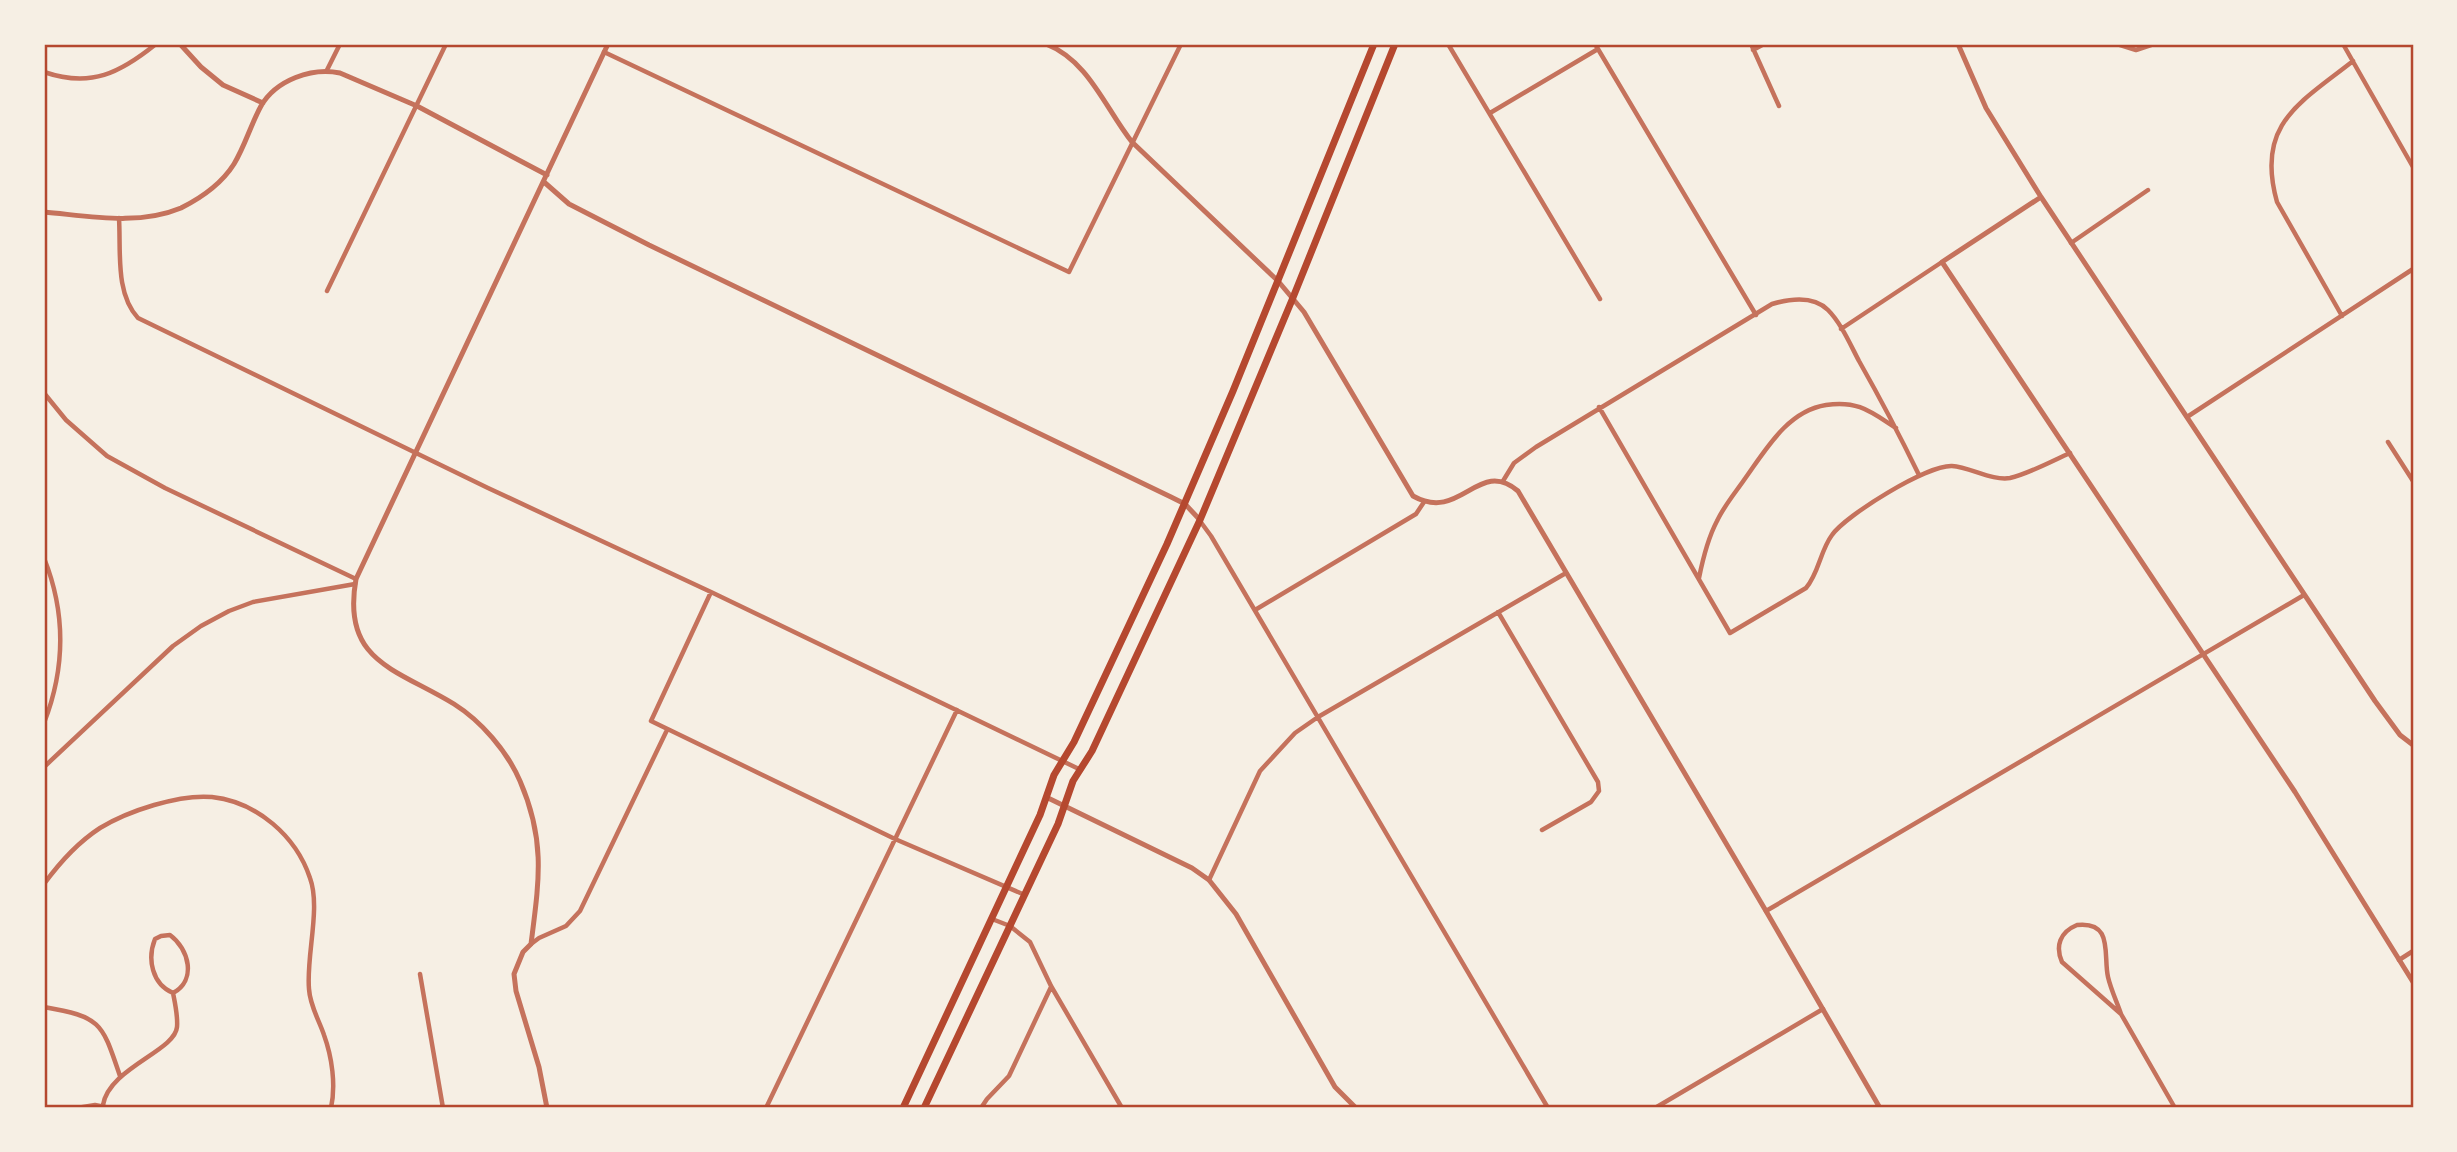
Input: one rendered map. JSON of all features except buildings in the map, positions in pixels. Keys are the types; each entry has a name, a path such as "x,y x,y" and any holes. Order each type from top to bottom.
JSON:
{"main road":[{"path":"903,1108 1062,760 1079,732 1185,504 1374,44"},
{"path":"924,1108 1025,895 1065,806 1073,781 1118,697 1200,520 1395,44"}],"street":[{"path":"44,72 76,79 108,75 127,66 156,44"},
{"path":"180,44 201,67 223,85 263,103"},
{"path":"327,70 340,44"},
{"path":"327,291 446,44"},
{"path":"531,944 540,872 532,814 519,778 500,748 470,716 456,705 385,666 369,651 357,631 352,601 356,581 608,44"},
{"path":"1046,44 1074,60 1090,78 1114,120 1132,142 1278,281 1304,312 1413,496 1424,502 1442,503 1487,481 1503,481 1518,491 1880,1108"},
{"path":"604,52 1069,272 1181,44"},
{"path":"1448,44 1600,299"},
{"path":"1751,44 1779,106"},
{"path":"1753,50 1764,44"},
{"path":"1958,44 1992,118 2041,197 2304,596 2378,705 2400,735 2413,745"},
{"path":"2117,44 2136,50 2154,44"},
{"path":"2343,44 2413,167"},
{"path":"1490,113 1597,46 1756,314"},
{"path":"2342,316 2277,202 2270,166 2273,143 2284,122 2299,104 2353,61"},
{"path":"44,212 142,218 169,212 206,193 235,162 263,103 292,80 327,70 340,72 417,106 547,175"},
{"path":"544,182 569,204 649,246 1185,504 1200,520 1255,610 1548,1108"},
{"path":"2071,243 2148,190"},
{"path":"1841,329 2041,197"},
{"path":"119,218 123,292 138,318 1081,770"},
{"path":"1942,262 2205,654 2295,792 2413,982"},
{"path":"2187,417 2413,269"},
{"path":"1503,481 1514,463 1599,407 1772,304 1790,298 1809,300 1827,309 1896,428 1919,475"},
{"path":"44,393 66,420 107,456 165,488 356,581"},
{"path":"1699,579 1703,557 1717,520 1774,438 1800,416 1821,406 1842,405 1868,409 1896,428"},
{"path":"1599,407 1730,633 1806,588 1814,580 1832,535 1850,518 1919,475 1950,466 2009,478 2071,453"},
{"path":"2388,442 2413,481"},
{"path":"1255,610 1416,514 1424,502"},
{"path":"44,558 57,601 61,636 55,694 44,723"},
{"path":"1209,880 1260,771 1296,733 1318,717 1566,573"},
{"path":"44,767 173,646 201,626 229,611 253,603 356,581"},
{"path":"711,592 651,721 895,839 1025,895"},
{"path":"1766,911 2304,596"},
{"path":"1498,612 1598,782 1599,792 1591,802 1542,830"},
{"path":"766,1108 957,710"},
{"path":"547,1108 539,1067 516,991 514,974 523,952 531,944 566,926 580,911 667,730"},
{"path":"44,884 61,861 85,839 113,821 153,805 210,797 249,808 272,823 298,852 313,888 309,990 314,1012 331,1057 331,1108"},
{"path":"1046,797 1192,868 1209,880 1236,914 1335,1087 1356,1108"},
{"path":"992,918 1010,926 1030,942 1051,986 1122,1108"},
{"path":"2121,1014 2062,962 2059,946 2063,935 2071,928 2083,925 2100,931 2107,945 2107,976 2121,1014 2175,1108"},
{"path":"103,1105 105,1094 121,1077 171,1040 178,1028 173,993 162,985 152,966 155,939 161,936 170,935 176,939 184,949 188,961 185,983 173,993"},
{"path":"2399,960 2413,951"},
{"path":"420,974 443,1108"},
{"path":"981,1108 986,1099 1009,1076 1051,986"},
{"path":"44,1007 77,1014 95,1023 106,1034 121,1077"},
{"path":"1655,1108 1823,1009"},
{"path":"76,1108 103,1105 110,1108"}]}
